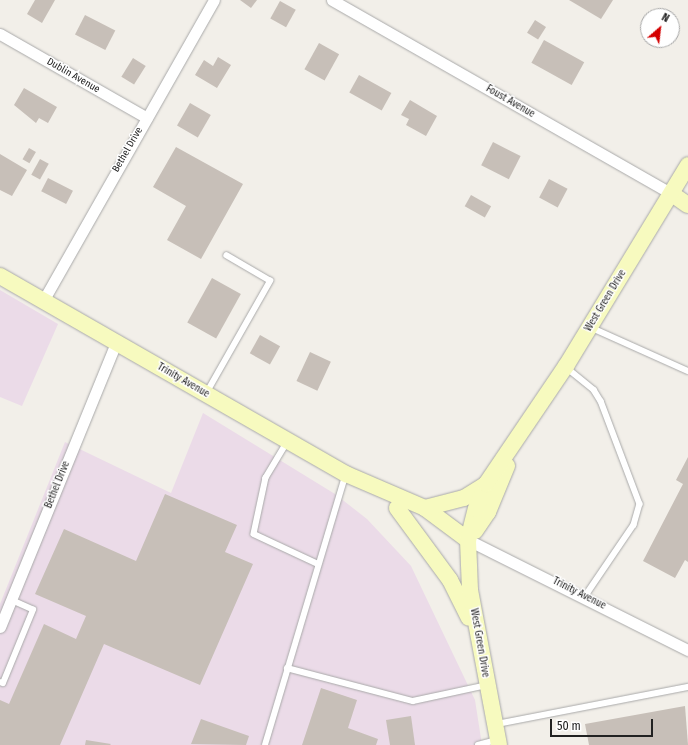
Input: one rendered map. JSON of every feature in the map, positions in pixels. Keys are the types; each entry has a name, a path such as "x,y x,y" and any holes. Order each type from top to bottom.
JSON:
{"main road":[{"name":"West Green Drive","path":"498,736 475,629 468,540 486,484 566,366 672,194 688,165"},
{"name":"Foust Avenue","path":"672,194 688,205"},
{"name":"Trinity Avenue","path":"0,276 346,474 367,484 395,492 425,508 468,540"},
{"name":"West Green Drive","path":"468,540 488,512 514,453 519,434"},
{"name":"Trinity Avenue","path":"367,484 397,508 468,540"},
{"path":"425,508 464,498 486,484"},
{"path":"397,508 450,580 475,629"}],"street":[{"name":"Bethel Drive","path":"43,301 214,0"},
{"name":"Foust Avenue","path":"332,0 672,194"},
{"name":"Dublin Avenue","path":"0,34 146,118"},
{"name":"Bethel Drive","path":"0,627 116,343"},
{"name":"Trinity Avenue","path":"468,540 688,650"}],"lane":[{"path":"206,394 270,281 227,256"},
{"path":"590,327 688,371"},
{"path":"566,366 594,390 601,401 640,504 634,525 584,597"},
{"path":"288,440 266,478 254,534 318,564"},
{"path":"265,745 346,474"},
{"path":"0,682 3,684 33,610 11,600"},
{"path":"288,668 412,701 487,685"},
{"path":"478,745 498,736 688,687"}],"shaded area":[{"path":"0,290 58,324 22,406 0,397"},
{"path":"203,413 335,494 367,519 411,566 475,700 482,745 0,745 0,604 65,442 171,493"}],"building":[{"path":"35,0 55,0 42,23 27,14"},
{"path":"240,0 257,0 251,8"},
{"path":"569,0 613,0 601,19"},
{"path":"280,1 296,10 286,27 270,18"},
{"path":"85,15 115,30 105,50 75,35"},
{"path":"535,20 546,27 538,40 527,33"},
{"path":"544,40 584,62 572,85 531,63"},
{"path":"319,43 339,54 325,80 304,69"},
{"path":"218,57 231,65 217,88 195,75 204,60 213,66"},
{"path":"133,58 146,66 134,85 121,77"},
{"path":"359,75 391,93 382,110 349,92"},
{"path":"24,88 57,107 48,123 39,118 36,123 14,105"},
{"path":"410,100 437,116 426,136 406,125 409,119 401,115"},
{"path":"190,103 211,115 198,138 177,126"},
{"path":"493,142 521,156 509,179 481,165"},
{"path":"176,147 243,184 201,259 167,240 186,206 153,187"},
{"path":"29,148 36,152 29,163 22,159"},
{"path":"0,154 27,170 12,196 0,190"},
{"path":"40,159 49,164 40,180 31,175"},
{"path":"48,178 73,191 66,204 41,191"},
{"path":"549,179 568,189 558,207 539,198"},
{"path":"471,195 491,206 485,218 465,206"},
{"path":"212,278 241,294 216,339 187,323"},
{"path":"260,335 280,346 270,365 250,353"},
{"path":"310,352 331,362 317,391 296,381"},
{"path":"688,457 688,562 685,560 675,578 643,561 683,484 676,480"},
{"path":"165,494 237,525 225,552 253,564 200,685 104,644 60,745 0,745 0,700 9,704 44,624 76,639 86,616 35,594 64,529 136,561"},
{"path":"321,688 357,700 348,728 378,739 376,745 302,745"},
{"path":"685,706 688,745 589,745 585,724"},
{"path":"411,716 415,745 390,745 386,720"},
{"path":"201,719 249,736 246,745 191,744"},
{"path":"86,740 111,744 85,745"}]}
